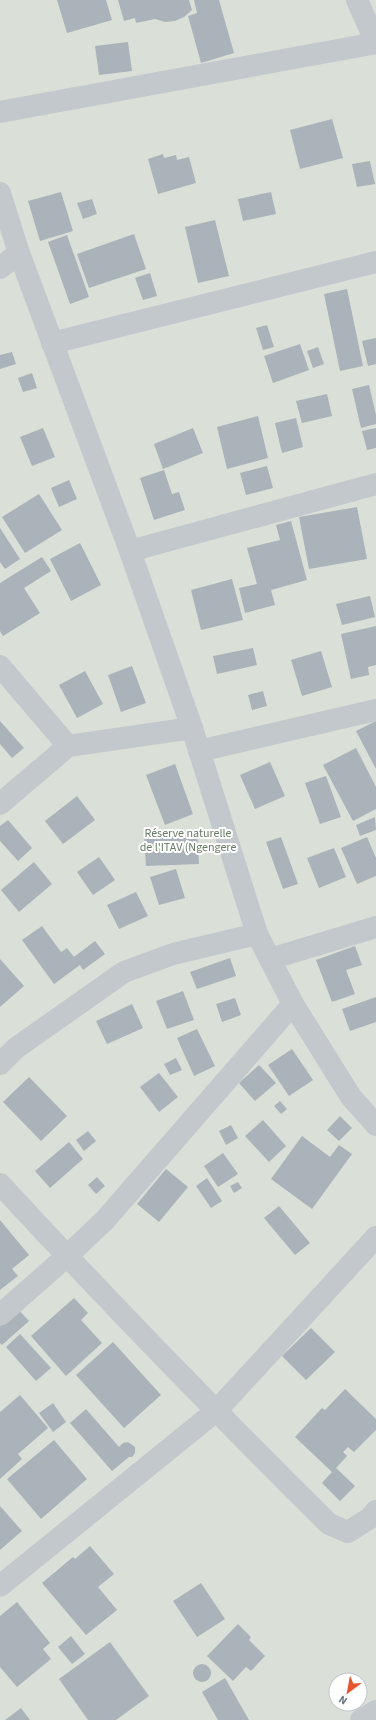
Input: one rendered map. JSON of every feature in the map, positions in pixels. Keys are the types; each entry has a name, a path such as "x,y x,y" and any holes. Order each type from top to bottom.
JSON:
{"street":[{"path":"0,112 376,43 357,0"},
{"path":"0,193 19,253 130,551 192,728 256,934 293,1004 351,1097 376,1125"},
{"path":"0,268 19,253"},
{"path":"52,342 376,262"},
{"path":"130,551 376,484"},
{"path":"0,666 68,746"},
{"path":"199,751 376,710"},
{"path":"0,804 68,746 192,728"},
{"path":"270,959 376,927"},
{"path":"0,1064 16,1048 124,972 173,954 256,934"},
{"path":"0,1315 67,1256 105,1220 293,1004"},
{"path":"0,1184 216,1411 329,1524 348,1532 374,1519"},
{"path":"0,1586 216,1411 376,1237"},
{"path":"361,1720 376,1711"}],"green space":[{"name":"Réserve naturelle de l'ITAV (Ngengere","path":"0,0 376,0 376,1720 0,1720"}],"building":[{"path":"57,0 106,0 112,20 67,33"},
{"path":"118,0 189,0 192,10 184,17 175,21 165,22 155,19 136,23 135,18 124,21"},
{"path":"194,0 219,0 234,53 201,63 188,16 197,13"},
{"path":"128,42 132,71 99,75 95,46"},
{"path":"332,119 343,158 300,169 290,130"},
{"path":"163,154 164,158 176,155 177,160 189,157 196,183 158,194 148,159"},
{"path":"370,161 375,184 357,187 352,164"},
{"path":"61,192 73,231 40,241 28,201"},
{"path":"271,192 276,214 243,221 238,199"},
{"path":"92,199 97,214 83,219 77,203"},
{"path":"215,220 229,276 198,283 185,227"},
{"path":"134,234 146,269 89,288 77,254"},
{"path":"67,235 89,297 70,304 48,242"},
{"path":"150,273 157,296 143,300 135,278"},
{"path":"347,289 363,366 340,371 324,294"},
{"path":"267,325 274,347 263,350 256,328"},
{"path":"376,338 376,364 368,366 362,341"},
{"path":"300,344 309,370 273,383 264,356"},
{"path":"318,347 324,364 313,368 307,351"},
{"path":"12,352 16,364 0,369 0,355"},
{"path":"32,373 37,388 23,392 18,378"},
{"path":"369,385 376,415 376,424 361,428 352,389"},
{"path":"327,394 332,416 302,423 296,401"},
{"path":"258,416 268,458 227,469 217,427"},
{"path":"296,418 303,447 282,453 275,423"},
{"path":"43,428 55,457 32,466 20,437"},
{"path":"193,428 203,453 163,469 154,444"},
{"path":"376,428 376,448 367,450 362,431"},
{"path":"267,466 273,488 246,495 240,473"},
{"path":"164,470 172,494 179,492 185,510 154,520 140,478"},
{"path":"69,480 77,499 59,507 51,488"},
{"path":"39,494 62,530 25,553 2,517"},
{"path":"357,507 367,559 309,569 299,517"},
{"path":"291,521 307,580 271,590 275,605 245,613 239,588 257,584 247,548 280,540 276,525"},
{"path":"0,528 20,559 5,569 0,562"},
{"path":"80,543 101,585 71,601 50,559"},
{"path":"42,557 51,571 24,588 40,613 3,636 0,631 0,583"},
{"path":"232,579 243,620 201,630 191,590"},
{"path":"370,596 375,617 342,625 336,604"},
{"path":"376,626 376,665 368,667 369,675 351,679 341,634"},
{"path":"253,648 257,665 217,674 213,656"},
{"path":"321,651 332,687 302,696 291,660"},
{"path":"132,666 146,703 121,712 108,675"},
{"path":"85,671 103,704 77,718 59,685"},
{"path":"263,691 267,706 252,710 248,695"},
{"path":"0,721 24,748 12,758 0,744"},
{"path":"376,721 376,769 356,731"},
{"path":"356,748 376,787 376,809 353,821 323,765"},
{"path":"270,762 285,796 255,809 240,775"},
{"path":"175,764 193,814 165,825 146,775"},
{"path":"326,776 341,817 320,824 305,783"},
{"path":"77,796 95,820 63,844 45,821"},
{"path":"375,817 376,830 360,836 356,825"},
{"path":"8,820 32,848 18,861 0,841 0,826"},
{"path":"197,832 199,864 146,866 144,835"},
{"path":"281,837 298,884 283,889 266,842"},
{"path":"367,837 376,858 376,876 357,884 341,848"},
{"path":"334,848 346,877 319,888 307,858"},
{"path":"99,857 115,880 93,895 77,872"},
{"path":"34,862 52,884 19,912 1,890"},
{"path":"176,869 185,898 159,905 150,877"},
{"path":"136,892 148,916 119,929 107,905"},
{"path":"42,926 61,952 67,948 74,957 95,941 105,954 83,970 80,965 54,984 22,940"},
{"path":"355,946 362,965 346,970 355,994 332,1002 316,960"},
{"path":"230,958 236,976 197,989 190,972"},
{"path":"0,959 24,986 0,1007"},
{"path":"183,991 194,1020 167,1029 156,1001"},
{"path":"376,997 376,1022 350,1031 342,1009"},
{"path":"235,998 241,1015 222,1022 216,1004"},
{"path":"132,1004 143,1028 107,1044 96,1021"},
{"path":"197,1029 215,1066 194,1076 177,1038"},
{"path":"292,1049 313,1080 289,1096 268,1065"},
{"path":"176,1058 182,1070 170,1075 164,1064"},
{"path":"259,1065 276,1083 255,1101 239,1083"},
{"path":"159,1073 178,1097 159,1112 140,1087"},
{"path":"29,1077 67,1116 41,1141 3,1102"},
{"path":"280,1101 287,1109 281,1114 274,1106"},
{"path":"340,1116 352,1128 339,1141 327,1130"},
{"path":"263,1120 286,1146 269,1162 245,1136"},
{"path":"231,1125 238,1138 226,1145 219,1131"},
{"path":"88,1131 96,1141 84,1151 76,1140"},
{"path":"302,1136 330,1157 339,1145 352,1154 312,1209 271,1179"},
{"path":"69,1142 83,1159 50,1188 35,1171"},
{"path":"223,1153 238,1174 218,1187 204,1166"},
{"path":"166,1169 188,1187 159,1222 137,1204"},
{"path":"97,1177 105,1186 96,1194 88,1185"},
{"path":"207,1178 222,1201 211,1208 196,1186"},
{"path":"238,1182 242,1188 234,1193 230,1186"},
{"path":"279,1206 310,1243 295,1255 264,1218"},
{"path":"0,1220 29,1255 12,1269 18,1276 0,1290"},
{"path":"74,1298 88,1313 81,1320 102,1343 66,1376 31,1336"},
{"path":"16,1307 29,1321 2,1345 0,1343 0,1321"},
{"path":"311,1328 335,1352 306,1380 282,1356"},
{"path":"20,1334 51,1368 36,1381 6,1347"},
{"path":"113,1342 161,1395 124,1428 76,1375"},
{"path":"345,1389 376,1419 376,1430 354,1452 348,1447 343,1452 347,1456 336,1468 355,1486 340,1501 322,1483 332,1472 295,1437 322,1408 325,1410"},
{"path":"20,1395 48,1428 18,1454 22,1459 0,1479 0,1412"},
{"path":"53,1403 66,1422 53,1432 39,1413"},
{"path":"86,1409 119,1447 123,1443 128,1442 135,1447 135,1453 132,1457 129,1457 112,1471 70,1423"},
{"path":"54,1440 87,1479 41,1519 7,1479"},
{"path":"0,1506 22,1531 0,1550"},
{"path":"90,1546 114,1574 98,1587 117,1610 86,1635 42,1583 73,1557 75,1559"},
{"path":"201,1583 225,1619 197,1637 173,1601"},
{"path":"17,1602 50,1643 43,1649 51,1659 17,1687 0,1667 0,1616"},
{"path":"238,1624 251,1637 249,1640 265,1656 251,1671 246,1667 233,1681 207,1656"},
{"path":"71,1636 85,1654 72,1664 58,1647"},
{"path":"110,1642 149,1696 116,1720 88,1720 59,1679"},
{"path":"202,1664 209,1666 211,1673 209,1680 202,1682 195,1680 193,1673 195,1666"},
{"path":"225,1678 249,1720 218,1720 202,1692"},
{"path":"21,1708 30,1720 5,1720"}]}
